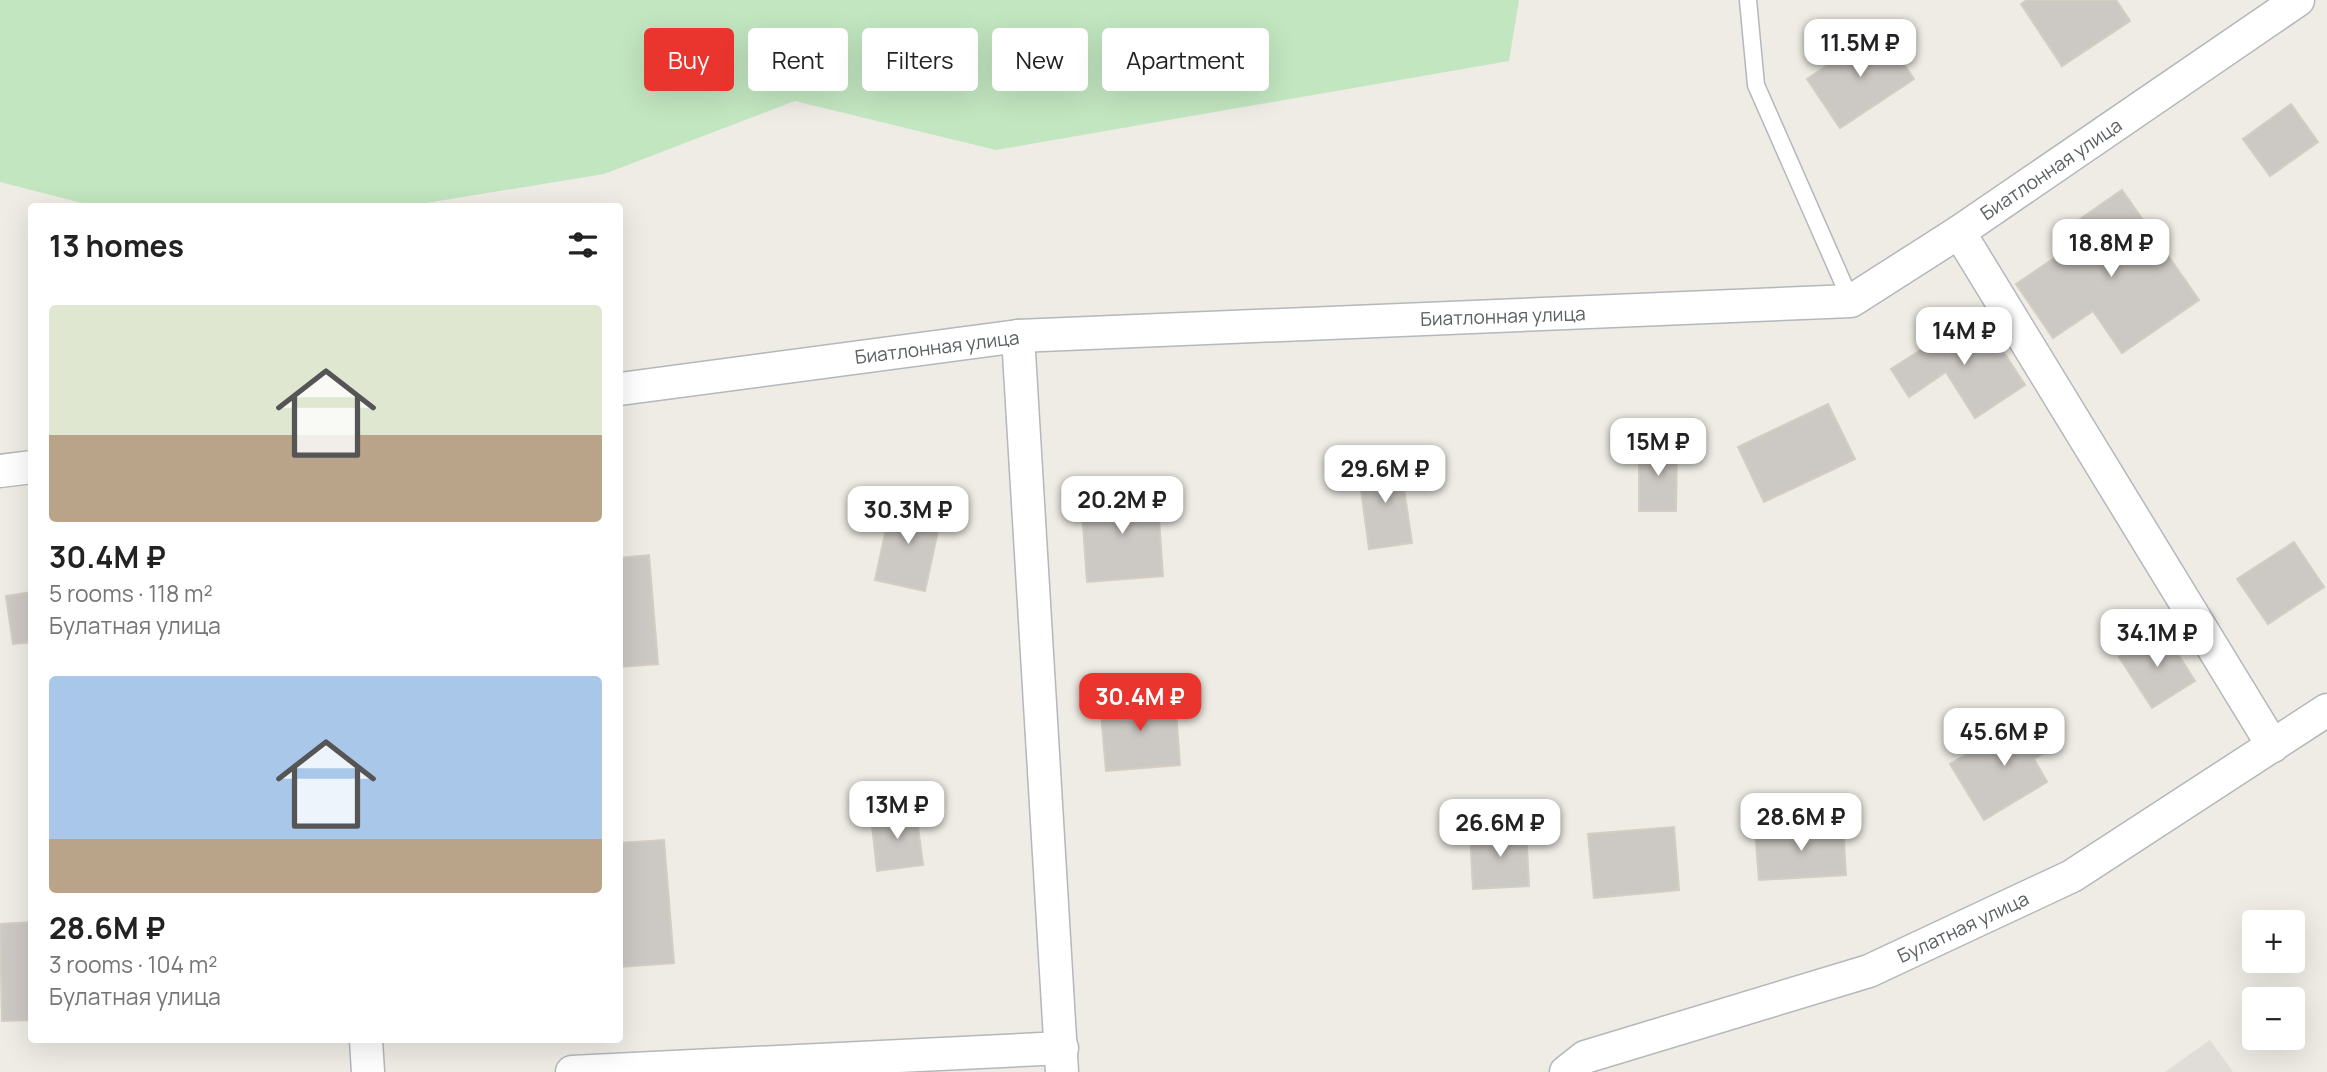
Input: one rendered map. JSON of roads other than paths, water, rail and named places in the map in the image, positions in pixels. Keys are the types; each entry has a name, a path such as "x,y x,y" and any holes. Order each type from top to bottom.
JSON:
{"street":[{"name":"Биатлонная улица","path":"623,389 1018,336 1851,301 1959,232 2298,0"},
{"path":"1959,232 2273,746"},
{"path":"572,1072 1062,1060 1018,336"},
{"path":"0,471 28,468"},
{"name":"Булатная улица","path":"1566,1072 1585,1058 1869,971 2072,876 2327,710"},
{"path":"366,1043 368,1072"}],"lane":[{"path":"1748,0 1756,85 1851,301"}]}
